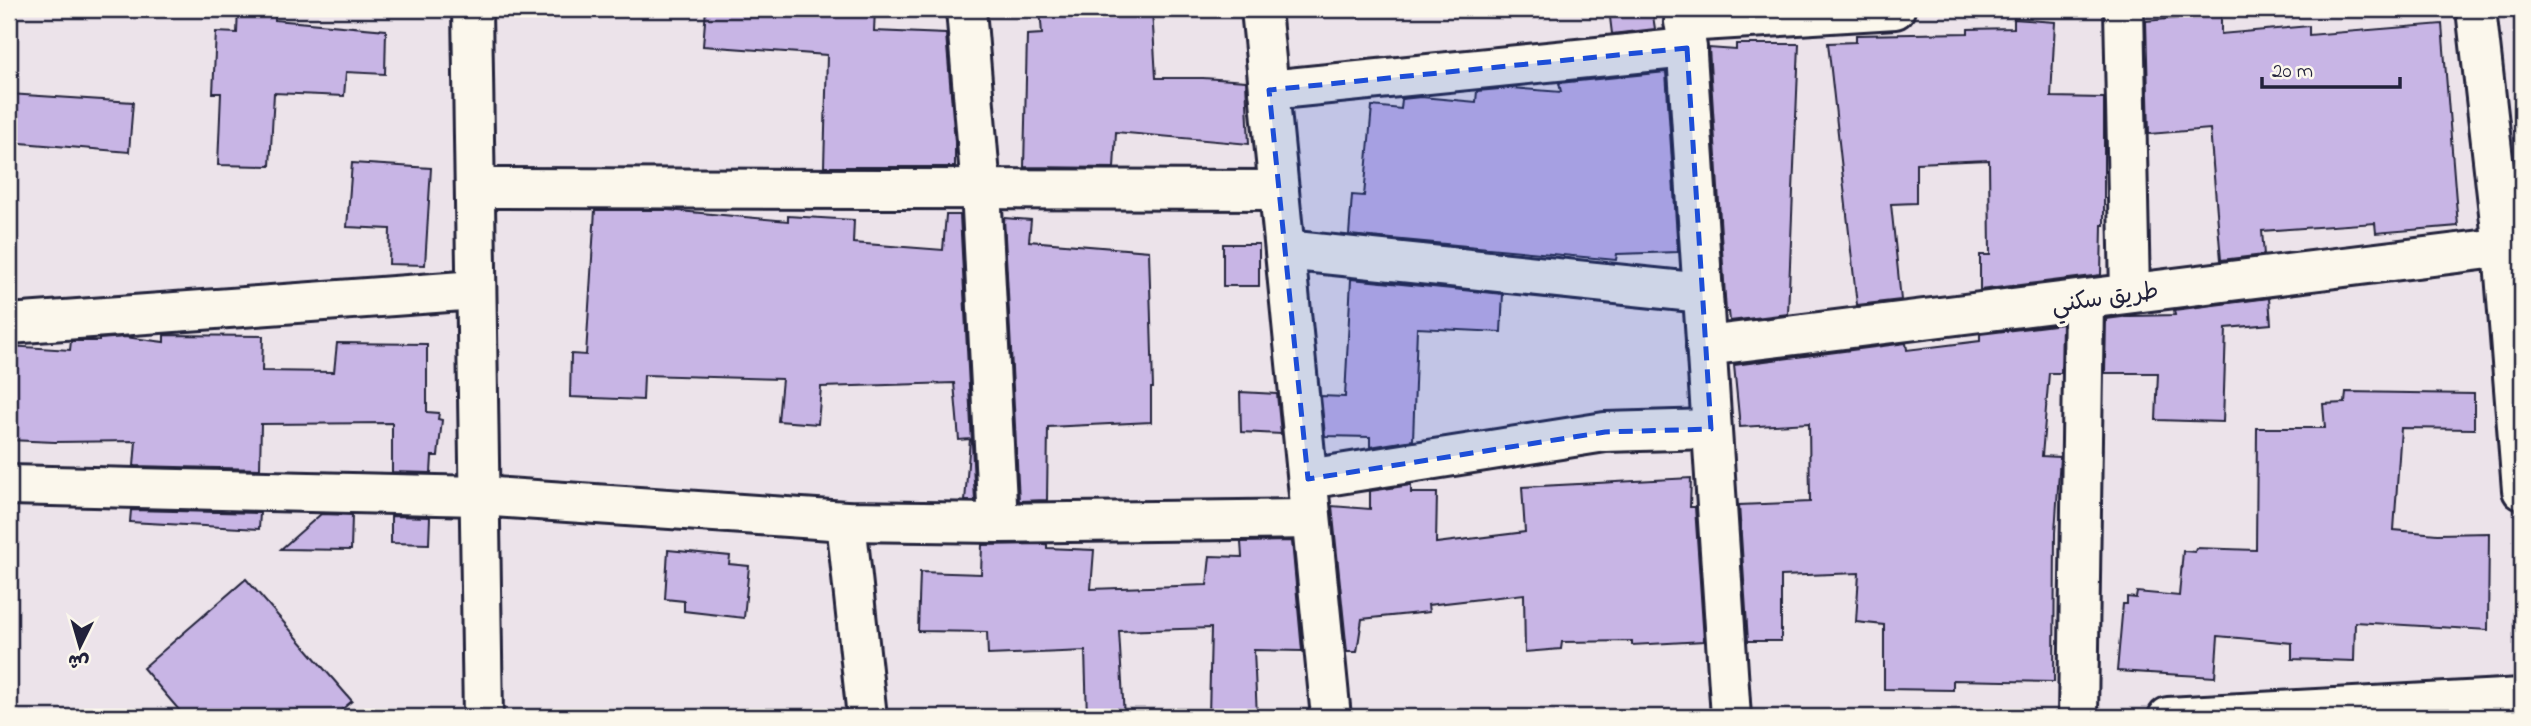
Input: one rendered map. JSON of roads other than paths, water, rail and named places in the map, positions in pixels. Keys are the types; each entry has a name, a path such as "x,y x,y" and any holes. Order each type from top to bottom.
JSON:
{"street":[{"path":"472,9 483,717"},
{"path":"967,9 981,189 998,523"},
{"path":"1261,9 1331,717"},
{"path":"1269,90 1685,26 1895,9"},
{"path":"2124,9 2130,293"},
{"path":"2476,9 2513,246 2522,490"},
{"path":"1685,26 1731,717"},
{"path":"475,188 1279,190"},
{"name":"طريق سكني","path":"1706,346 2513,246"},
{"path":"1285,250 1703,293"},
{"path":"9,324 476,290"},
{"path":"2078,717 2084,301"},
{"path":"1308,479 1605,432 1711,429"},
{"path":"9,485 479,496 846,521 998,523 1311,519"},
{"path":"846,521 867,717"},
{"path":"2192,717 2522,698"}]}
